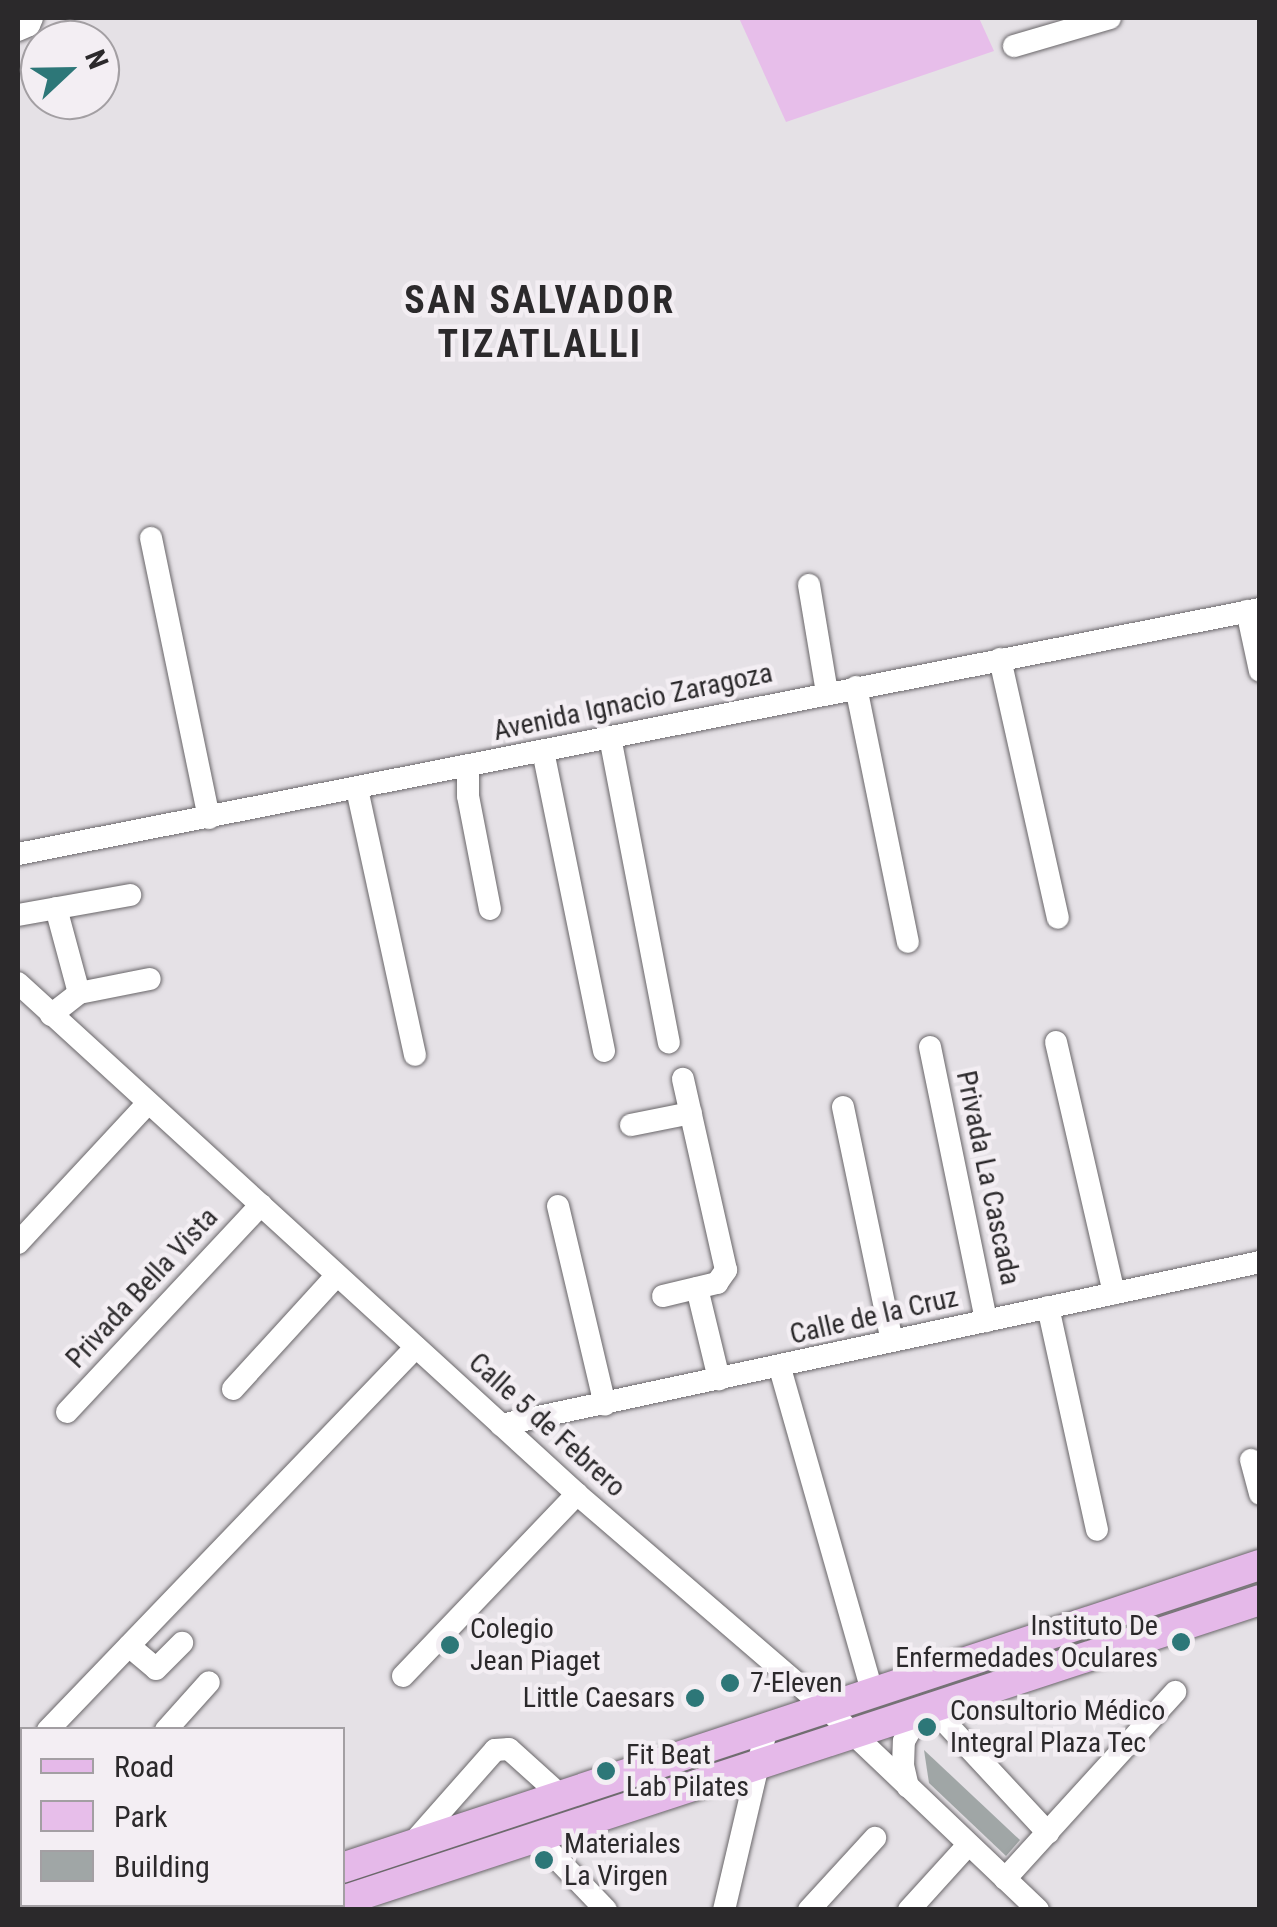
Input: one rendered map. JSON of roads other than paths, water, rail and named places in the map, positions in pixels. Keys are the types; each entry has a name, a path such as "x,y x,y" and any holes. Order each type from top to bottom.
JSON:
{"main road":[{"path":"345,1867 1260,1565"},
{"path":"345,1901 1260,1600"}],"street":[{"path":"18,30 29,25 32,18"},
{"path":"1014,46 1049,26 1110,18"},
{"path":"152,538 209,818"},
{"path":"808,585 827,693"},
{"path":"1253,610 1260,670"},
{"name":"Avenida Ignacio Zaragoza","path":"18,854 1253,610"},
{"path":"1000,659 1058,918"},
{"path":"856,686 908,942"},
{"path":"610,737 669,1042"},
{"path":"543,751 604,1051"},
{"path":"468,767 470,813 490,909"},
{"path":"357,789 416,1056"},
{"path":"18,915 130,895"},
{"path":"56,908 79,993"},
{"path":"52,1015 79,993 150,979"},
{"name":"Calle 5 de Febrero","path":"18,983 501,1426 825,1707 968,1844 1018,1899"},
{"path":"1056,1042 1114,1293"},
{"name":"Privada La Cascada","path":"930,1047 986,1321"},
{"path":"663,1296 721,1280 726,1270 684,1079"},
{"path":"18,1243 148,1103"},
{"path":"844,1107 892,1341"},
{"path":"631,1125 691,1113"},
{"name":"Privada Bella Vista","path":"67,1412 261,1205"},
{"path":"558,1206 604,1406"},
{"name":"Calle de la Cruz","path":"501,1426 1260,1262"},
{"path":"234,1389 337,1275"},
{"path":"697,1288 720,1379"},
{"path":"1048,1308 1097,1530"},
{"path":"51,1727 416,1348"},
{"path":"780,1368 872,1691"},
{"path":"1251,1460 1260,1494"},
{"path":"404,1676 577,1494"},
{"path":"129,1646 156,1669 182,1642"},
{"path":"169,1727 209,1682"},
{"path":"1018,1899 1048,1832 1175,1692"},
{"path":"908,1787 902,1766 904,1742 926,1709 1048,1832"},
{"path":"724,1910 767,1727"},
{"path":"411,1845 495,1750 510,1749 560,1795"},
{"path":"809,1910 875,1838"},
{"path":"538,1840 606,1910"},
{"path":"908,1910 968,1844"}],"place":[{"name":"Instituto De Enfermedades Oculares","path":"1181,1642"},
{"name":"Colegio Jean Piaget","path":"450,1645"},
{"name":"7-Eleven","path":"730,1683"},
{"name":"Little Caesars","path":"695,1698"},
{"name":"Consultorio Médico Integral Plaza Tec","path":"927,1727"},
{"name":"Fit Beat Lab Pilates","path":"606,1771"},
{"name":"Materiales La Virgen","path":"544,1860"}],"district":[{"name":"SAN SALVADOR TIZATLALLI","path":"540,323"}]}
